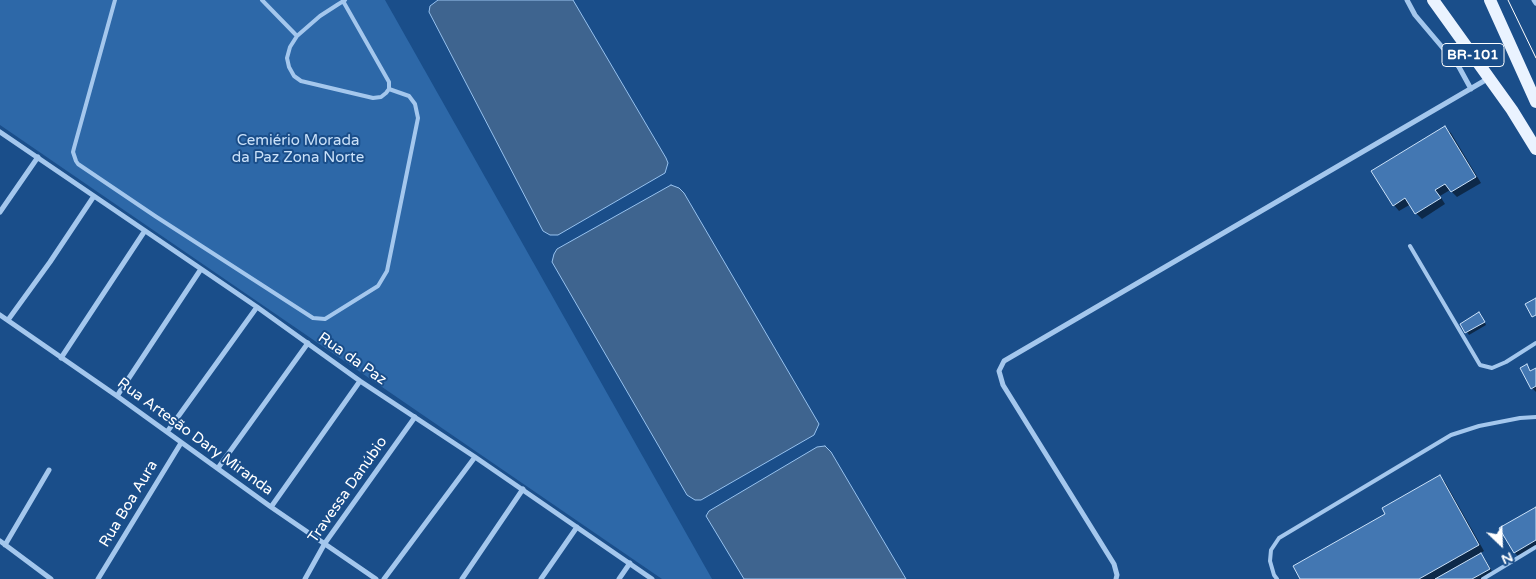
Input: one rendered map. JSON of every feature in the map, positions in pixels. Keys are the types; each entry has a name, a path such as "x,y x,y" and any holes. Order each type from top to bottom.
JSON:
{"main road":[{"name":"BR-101","path":"1433,0 1490,78 1536,149"},
{"name":"BR-101","path":"1490,0 1535,98"}],"street":[{"path":"1406,0 1415,15 1459,67 1472,89"},
{"path":"1116,579 1117,575 1114,564 1003,385 999,371 1004,361 1490,78"},
{"name":"Rua da Paz","path":"0,132 144,232 257,307 360,381 523,489 652,579"},
{"path":"0,212 38,157"},
{"path":"8,320 94,196"},
{"path":"61,358 144,232"},
{"path":"117,396 201,269"},
{"path":"167,432 257,307"},
{"name":"Rua Artesão Dary Miranda","path":"0,315 376,579"},
{"path":"218,468 308,344"},
{"path":"271,507 360,381"},
{"name":"Travessa Danúbio","path":"305,579 325,543 415,417"},
{"name":"Rua Boa Aura","path":"98,579 181,443"},
{"path":"384,579 475,457"},
{"path":"5,545 49,470"},
{"path":"462,579 523,489"},
{"path":"540,579 577,527"},
{"path":"0,541 51,579"},
{"path":"619,579 630,563"}],"lane":[{"path":"115,0 73,152 76,161 155,216 313,318 325,319 378,286 387,271 418,118 415,104 409,96 389,89"},
{"path":"262,0 297,36"},
{"path":"344,0 389,82 389,89 386,94 380,97 373,98 301,81 294,76 289,67 287,58 290,47 297,36 320,16 344,0"},
{"path":"1410,246 1480,365 1492,368 1506,362 1536,343"},
{"path":"1276,579 1270,561 1271,550 1279,538 1451,435 1479,426 1520,418 1536,417"},
{"path":"1483,579 1536,547"}],"green space":[{"name":"Cemiério Morada da Paz Zona Norte","path":"0,0 385,0 712,579 662,579 0,125"}],"shaded area":[{"path":"438,0 573,0 666,158 668,163 665,173 558,235 550,235 543,231 429,12 430,6"},
{"path":"671,185 679,188 684,193 819,424 814,435 701,500 695,500 687,495 552,262 557,249"},
{"path":"825,446 831,452 906,579 744,579 706,516 709,511 817,447"}],"building":[{"path":"1445,126 1476,177 1451,192 1445,184 1435,190 1441,198 1415,214 1405,198 1393,206 1371,171"},
{"path":"1536,298 1536,315 1532,317 1525,304"},
{"path":"1479,312 1485,322 1465,333 1460,324"},
{"path":"1527,364 1530,371 1536,368 1536,386 1531,389 1520,368"},
{"path":"1440,475 1479,545 1419,579 1300,579 1293,566 1385,514 1382,508"},
{"path":"1536,507 1536,540 1514,553 1499,528"},
{"path":"1481,553 1490,569 1472,579 1435,579"}],"tram line":[{"path":"1508,0 1536,58"}]}
